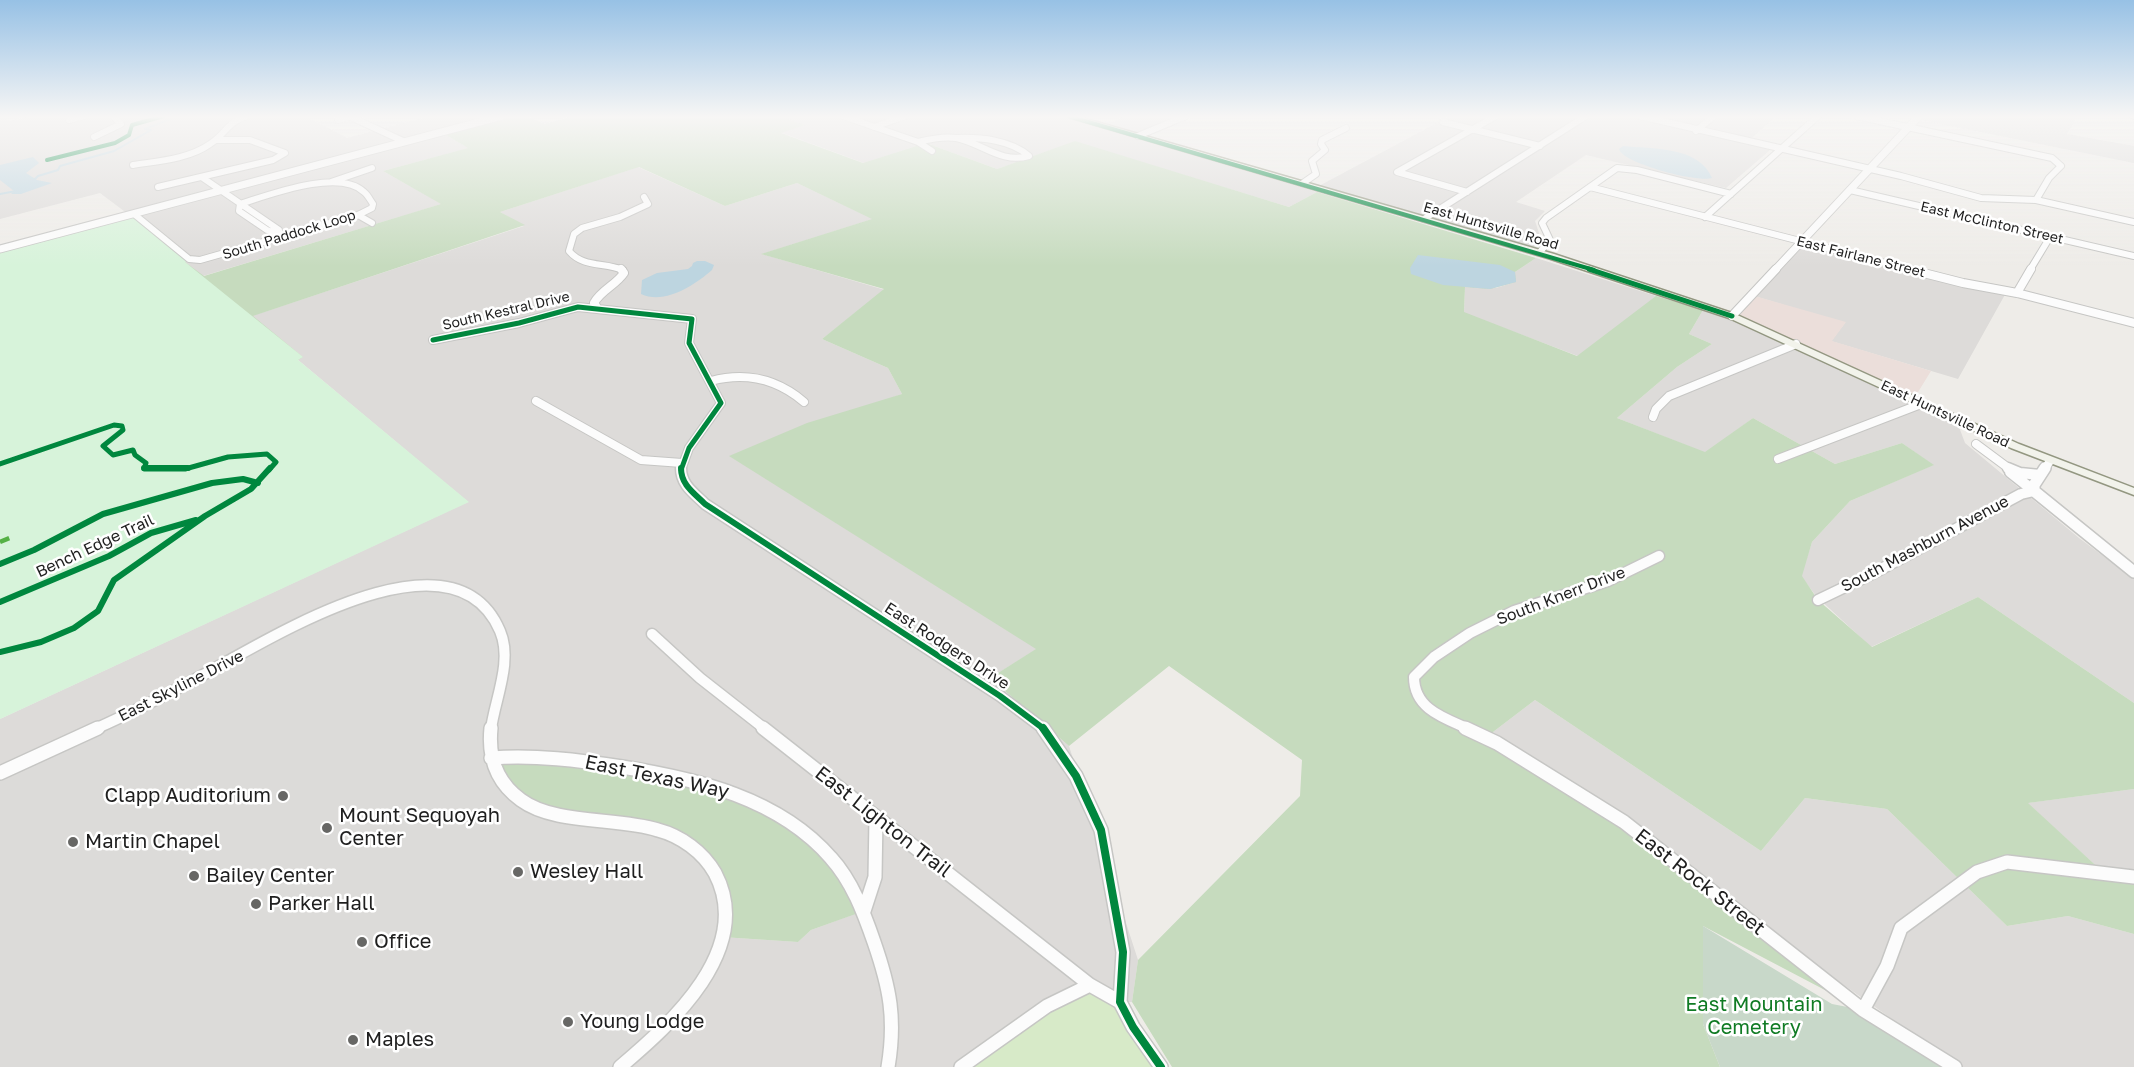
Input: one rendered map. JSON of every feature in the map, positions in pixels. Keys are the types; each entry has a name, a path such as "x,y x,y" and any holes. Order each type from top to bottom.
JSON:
{"main road":[{"name":"East Huntsville Road","path":"1243,166 1540,252 1732,316 2050,461 2134,492"}],"street":[{"path":"158,187 250,166"},
{"path":"0,249 316,166"},
{"path":"1303,183 1316,174 1313,166"},
{"path":"1408,166 1397,172 1467,192"},
{"path":"1424,219 1509,166"},
{"path":"1705,217 1763,166"},
{"path":"1851,166 1981,198 2036,200 2134,222"},
{"path":"1732,316 1874,166"},
{"path":"2036,200 2049,178 2061,166"},
{"path":"332,182 372,168"},
{"path":"1540,252 1550,240 1542,223 1546,218 1613,170 1629,168 1731,194"},
{"path":"203,178 240,204 240,211 267,230 282,235"},
{"name":"South Paddock Loop","path":"134,214 189,259 200,260 358,215 372,208 372,200 356,188 332,182 314,184 240,204"},
{"name":"East Fairlane Street","path":"1590,187 1963,283 2017,293 2134,324"},
{"name":"East McClinton Street","path":"1850,190 2134,256"},
{"path":"598,309 594,303 596,297 617,283 624,273 622,269 583,262 572,256 569,251 574,234 582,228 638,210 648,204 644,197"},
{"path":"358,215 372,224"},
{"path":"2017,293 2050,237"},
{"name":"South Kestral Drive","path":"433,340 519,323 578,307 692,319 689,343 711,381"},
{"path":"1653,417 1656,409 1669,396 1796,344"},
{"path":"536,401 642,460 661,463 682,463 721,403 711,381 723,377 753,377 794,392 804,402"},
{"path":"1779,459 1922,404"},
{"path":"1976,444 2009,470 2019,474 2040,475"},
{"path":"2034,491 2034,485 2050,461"},
{"name":"East Rodgers Drive","path":"682,463 681,476 687,487 705,504 1000,696 1044,729 1076,776 1101,830 1123,952 1120,1002"},
{"path":"2009,470 2012,476 2034,491 2134,572"},
{"name":"South Mashburn Avenue","path":"1818,600 1872,574 2021,494 2034,491"},
{"name":"South Knerr Drive","path":"1434,713 1421,702 1414,690 1414,677 1434,657 1470,633 1514,611 1608,581 1659,556"},
{"name":"East Skyline Drive","path":"0,773 152,702 316,615 361,597 400,588 426,586 451,588 481,603 494,618 502,633 505,650 504,670 490,729 491,758"},
{"name":"East Lighton Trail","path":"652,634 690,670 876,818 1090,985 1120,1002"},
{"name":"East Rock Street","path":"1434,713 1497,743 1624,822 1673,858 1863,1010 1955,1067"},
{"name":"East Texas Way","path":"491,758 527,754 551,756 663,774 749,798 775,812 805,834 834,861 864,911 893,1005 894,1033 888,1067"},
{"path":"491,758 501,782 510,792 536,808 561,814 643,825 665,831 684,840 700,852 715,872 723,896 724,922 719,951 707,975 662,1031 620,1067"},
{"path":"864,911 876,883 876,818"},
{"path":"1863,1010 1887,966 1901,928 1977,872 2007,862 2134,877"},
{"path":"962,1067 1047,1006 1090,985"},
{"path":"1120,1002 1133,1027 1161,1067"}],"shaded area":[{"path":"0,166 402,166 383,171 442,204 203,276 185,262 188,259 100,193 0,219"},
{"path":"988,166 1006,166 997,169"},
{"path":"1153,166 1229,166 1317,192 1289,207"},
{"path":"1357,166 1570,166 1516,202 1545,211 1535,221 1541,239 1538,246 1523,248 1317,187"},
{"path":"1632,166 1752,166 1726,188"},
{"path":"638,167 725,206 797,183 873,219 762,254 885,290 822,339 888,368 902,394 730,456 1037,649 990,678 1069,746 1138,960 1132,1002 1120,1002 961,1067 620,1067 722,937 798,942 811,930 863,911 0,773 0,719 468,502 297,359 303,357 252,316 524,226 500,212"},
{"path":"1802,242 2007,291 1958,379 1831,341 1845,323 1751,295"},
{"path":"1536,258 1659,297 1578,356 1464,313 1465,287 1496,288 1515,282 1515,272"},
{"path":"1751,295 1846,322 1832,341 1931,371 1915,397 1732,316"},
{"path":"1703,310 1751,327 1959,427 1965,443 2079,538 2134,579 2134,703 1978,597 1871,647 1816,596 1801,576 1812,542 1850,501 1933,465 1902,443 1835,464 1753,418 1706,453 1617,418 1677,367 1712,344 1689,334"},
{"name":"Mount Sequoyah Center","path":"426,586 481,603 505,650 491,758 665,831 715,871 724,922 707,975 620,1067 0,1067 0,773 338,605"},
{"path":"1535,700 1761,851 1805,798 1887,809 2007,926 2068,916 2134,934 2134,1067 1960,1067 1817,966 1679,855 1493,732"},
{"path":"2134,789 2134,877 2104,873 2027,803"}],"green space":[{"path":"402,166 988,166 997,169 1006,166 1155,166 1289,207 1317,192 1536,258 1515,272 1516,282 1490,289 1465,287 1464,312 1577,356 1656,296 1703,310 1689,334 1712,344 1677,367 1617,418 1705,452 1753,418 1835,464 1902,443 1934,465 1850,501 1812,542 1802,576 1818,600 1872,647 1978,597 2134,703 2134,789 2028,803 2104,873 2134,877 2134,934 2068,916 2007,926 1887,809 1805,798 1761,851 1535,700 1493,732 1497,743 1624,822 1863,1010 1703,926 1703,1024 1720,1067 1172,1067 1132,1002 1138,960 1300,796 1302,760 1169,666 1069,746 990,678 1036,649 729,456 807,423 902,394 888,368 822,339 884,289 761,254 872,219 797,183 725,206 639,167 500,212 525,225 253,316 303,357 298,360 0,249 189,259 185,262 204,276 441,204 383,171"},
{"path":"134,214 189,259 185,262 303,357 298,360 469,502 0,719 0,249"},
{"path":"531,755 725,790 805,834 864,911 811,930 798,942 722,937 723,896 715,872 684,840 561,814 510,792 491,758"},
{"name":"East Mountain Cemetery","path":"1703,926 1832,1004 1863,1010 1955,1067 1720,1067 1703,1024"},
{"path":"1090,985 1120,1002 1161,1067 961,1067"}],"water":[{"path":"0,166 35,166 26,173 37,180 52,183 21,194 11,194 14,191 0,180"},
{"path":"1646,166 1704,166 1712,178 1692,178"},
{"path":"1418,255 1500,265 1515,272 1516,282 1490,289 1443,285 1411,274 1410,268"},
{"path":"697,261 705,261 714,265 712,270 697,282 670,295 650,297 641,294 642,280 657,273 688,269"}],"waterway":[{"path":"34,180 38,176 58,170 61,166"},
{"path":"0,194 16,191"}],"marked path":[{"path":"0,542 12,537"}],"cycle path":[{"path":"1240,166 1551,256 1732,316"},
{"path":"433,340 519,323 578,307 692,319 689,343 721,403 684,458 681,476 685,484 705,504 1000,696 1044,729 1076,776 1101,830 1123,952 1120,1002 1133,1027 1161,1067"},
{"path":"0,464 114,425 122,426 123,430 103,446 113,455 133,450 135,455 146,463 144,469 185,469 228,457 267,454 276,462 251,489 205,516 114,580 98,611 74,628 41,642 0,652"},
{"name":"Bench Edge Trail","path":"0,564 34,550 103,514 212,483 243,479 258,483"},
{"name":"Bench Edge Trail","path":"0,602 109,556 151,533 196,520"}],"place":[{"name":"Clapp Auditorium","path":"283,796"},
{"name":"Mount Sequoyah Center","path":"327,828"},
{"name":"Martin Chapel","path":"73,842"},
{"name":"Wesley Hall","path":"518,872"},
{"name":"Bailey Center","path":"194,876"},
{"name":"Parker Hall","path":"256,904"},
{"name":"Office","path":"362,942"},
{"name":"Young Lodge","path":"568,1022"},
{"name":"Maples","path":"353,1040"}]}
